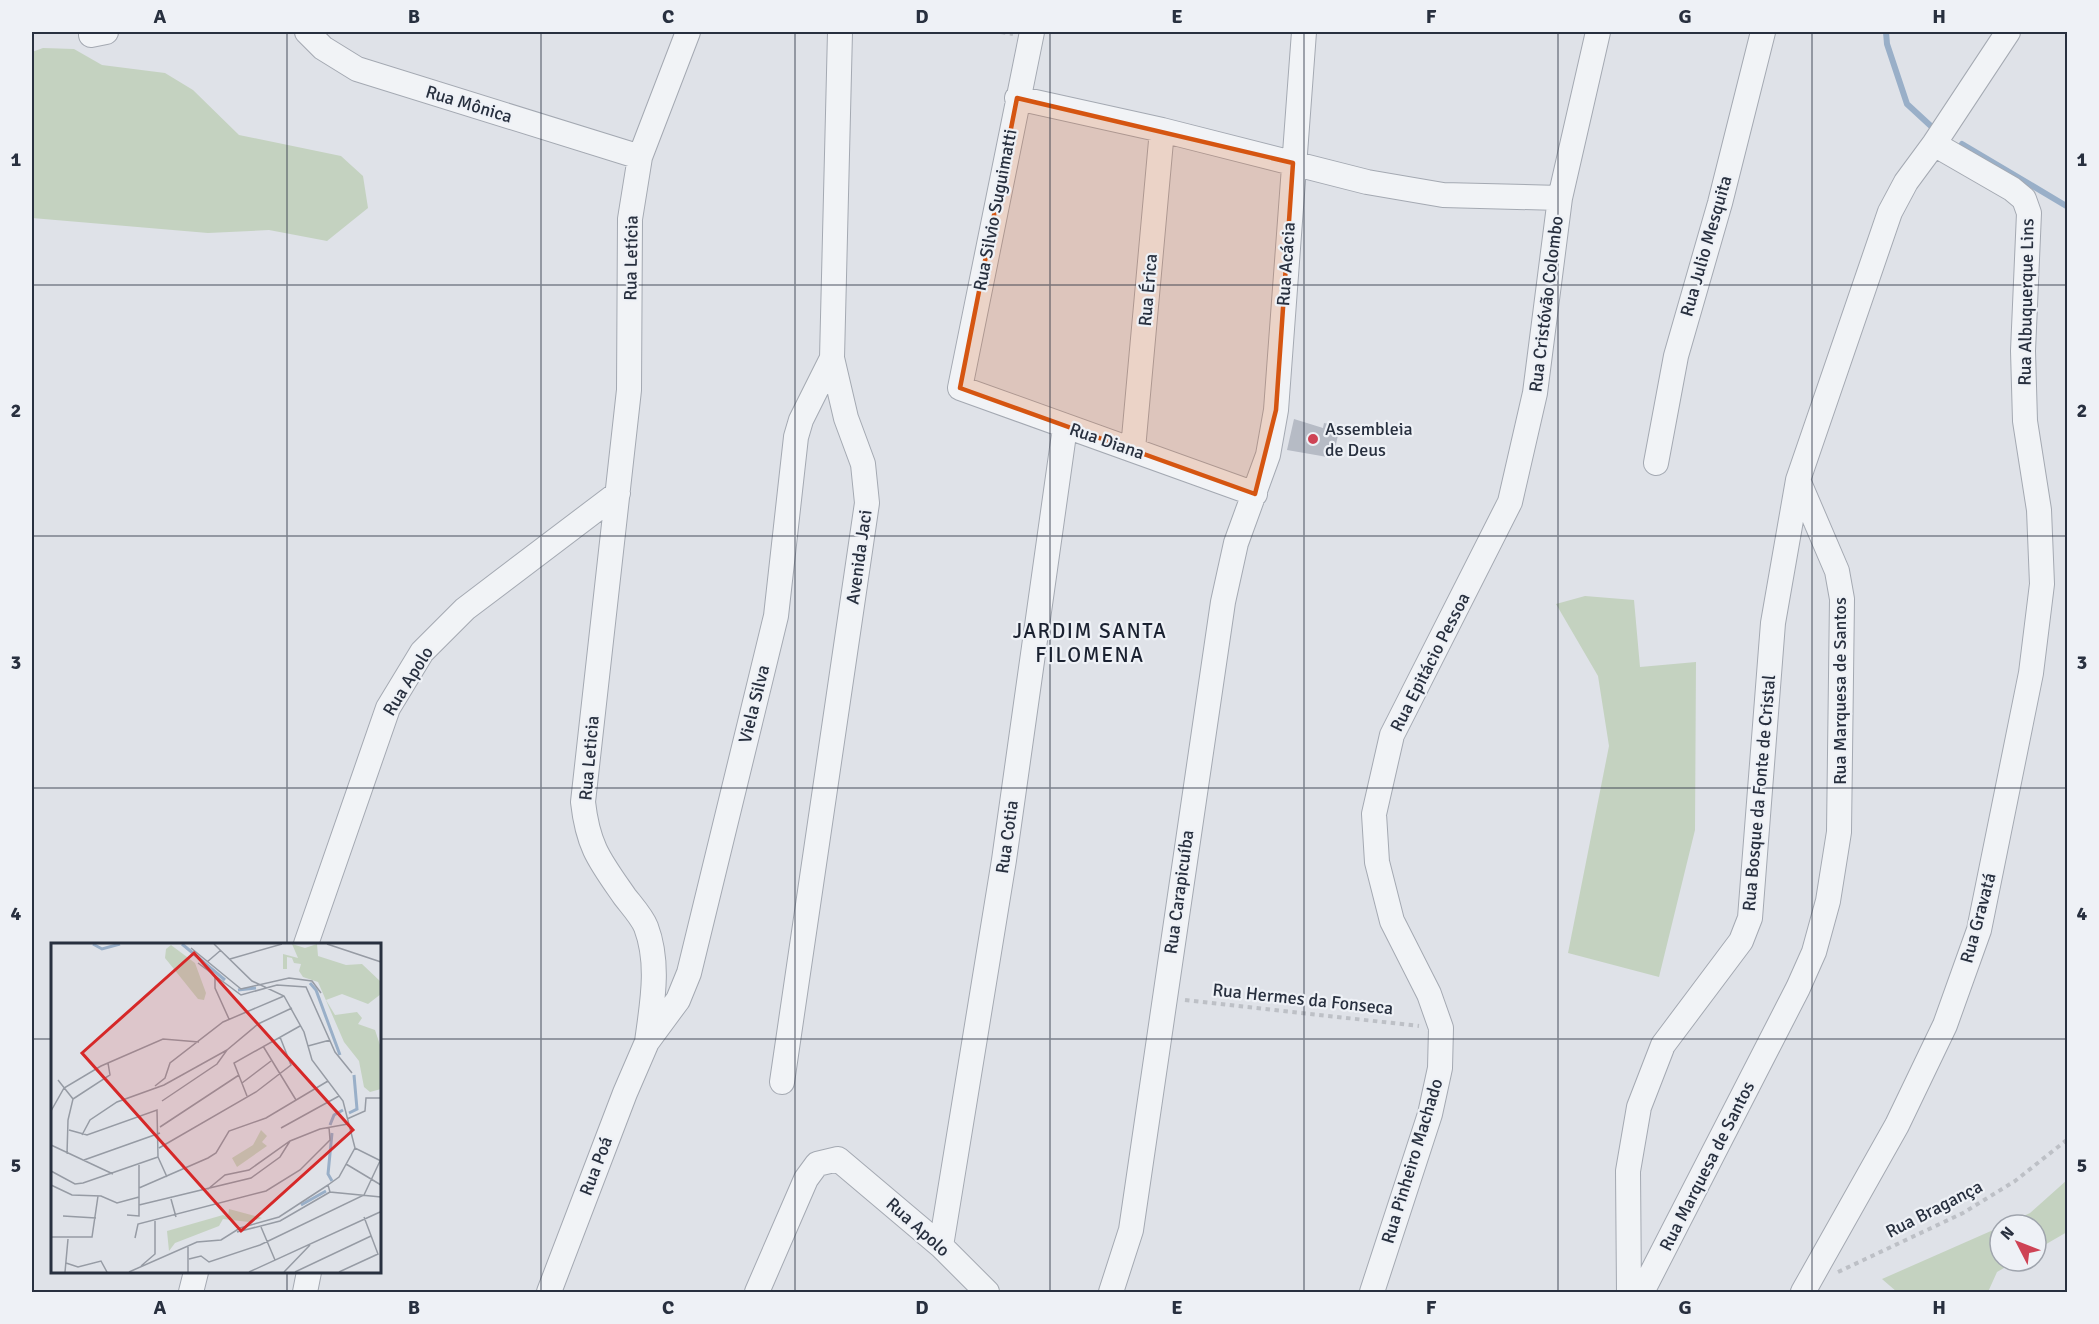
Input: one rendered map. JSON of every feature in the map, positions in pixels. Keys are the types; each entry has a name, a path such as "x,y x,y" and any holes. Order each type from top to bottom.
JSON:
{"street":[{"name":"Rua Mônica","path":"308,32 323,48 357,69 640,157"},
{"name":"Rua Letícia","path":"618,493 629,390 630,219 640,157 688,32"},
{"name":"Avenida Jaci","path":"782,1082 867,503 863,464 846,418 832,358 840,32"},
{"name":"Rua Silvio Suguimatti","path":"960,388 1032,32"},
{"name":"Rua Acácia","path":"1255,494 1268,454 1276,410 1304,32"},
{"name":"Rua Cristóvão Colombo","path":"1477,571 1510,502 1535,393 1560,198 1598,32"},
{"name":"Rua Julio Mesquita","path":"1656,462 1676,356 1720,203 1763,32"},
{"path":"1798,480 1890,212 1906,182 2008,32"},
{"path":"1017,98 1162,130 1367,182 1443,195 1560,198"},
{"name":"Rua Érica","path":"1133,449 1162,130"},
{"name":"Rua Albuquerque Lins","path":"1934,144 2012,189 2024,199 2029,213 2023,351 2025,410 2039,510"},
{"name":"Viela Silva","path":"647,1042 678,1000 689,973 776,616 796,437 801,420 832,358"},
{"name":"Rua Diana","path":"960,388 1255,494"},
{"name":"Rua Cotia","path":"941,1246 1004,860 1065,427"},
{"name":"Rua Bosque da Fonte de Cristal","path":"1629,1293 1628,1171 1639,1107 1663,1046 1741,941 1750,918 1773,623 1798,480"},
{"name":"Rua Marquesa de Santos","path":"1642,1293 1798,988 1814,952 1828,901 1839,832 1842,599 1837,571 1798,480"},
{"name":"Rua Apolo","path":"307,943 388,708 422,652 465,609 618,493"},
{"name":"Rua Leticia","path":"618,493 583,802 586,828 595,855 646,926 653,955 654,984 647,1042"},
{"name":"Rua Carapicuíba","path":"1111,1293 1131,1230 1163,997 1223,602 1236,543 1255,494"},
{"name":"Rua Gravatá","path":"1803,1293 1902,1115 1945,1025 1979,930 2031,673 2042,584 2039,510"},
{"name":"Rua Epitácio Pessoa","path":"1441,1028 1428,994 1392,921 1377,862 1374,814 1392,735 1477,571"},
{"name":"Rua Pinheiro Machado","path":"1372,1293 1430,1114 1440,1068 1441,1028"},
{"name":"Rua Poá","path":"549,1293 600,1152 647,1042"},
{"name":"Rua Apolo","path":"757,1293 806,1179 818,1164 838,1159 847,1164 941,1246 979,1290"},
{"path":"190,1293 196,1273"},
{"path":"305,1293 309,1273"}],"path":[{"name":"Rua Hermes da Fonseca","path":"1163,997 1441,1028"},
{"name":"Rua Bragança","path":"1836,1273 1963,1213 2015,1180 2067,1139"}],"highlighted area":[{"path":"1017,98 1293,163 1276,410 1255,494 960,388"}],"green space":[{"path":"43,48 74,49 102,65 165,73 193,90 239,135 341,156 363,176 368,208 327,241 269,230 208,233 32,218 32,52"},
{"path":"1585,596 1634,600 1640,667 1696,662 1695,830 1659,977 1568,953 1609,746 1598,676 1556,604"},
{"path":"2067,1180 2067,1232 2048,1243 2048,1213 2030,1213"},
{"path":"1988,1232 1988,1273 1997,1273 1988,1292 1897,1292 1882,1279"}],"building":[{"name":"Assembleia de Deus","path":"1294,419 1323,428 1324,423 1340,426 1333,458 1287,450"}],"waterway":[{"path":"1886,32 1887,44 1907,104 1933,128"},
{"path":"1962,144 2068,207"}],"place":[{"name":"Assembleia de Deus","path":"1313,439"}],"district":[{"name":"JARDIM SANTA FILOMENA","path":"1090,643"}]}
